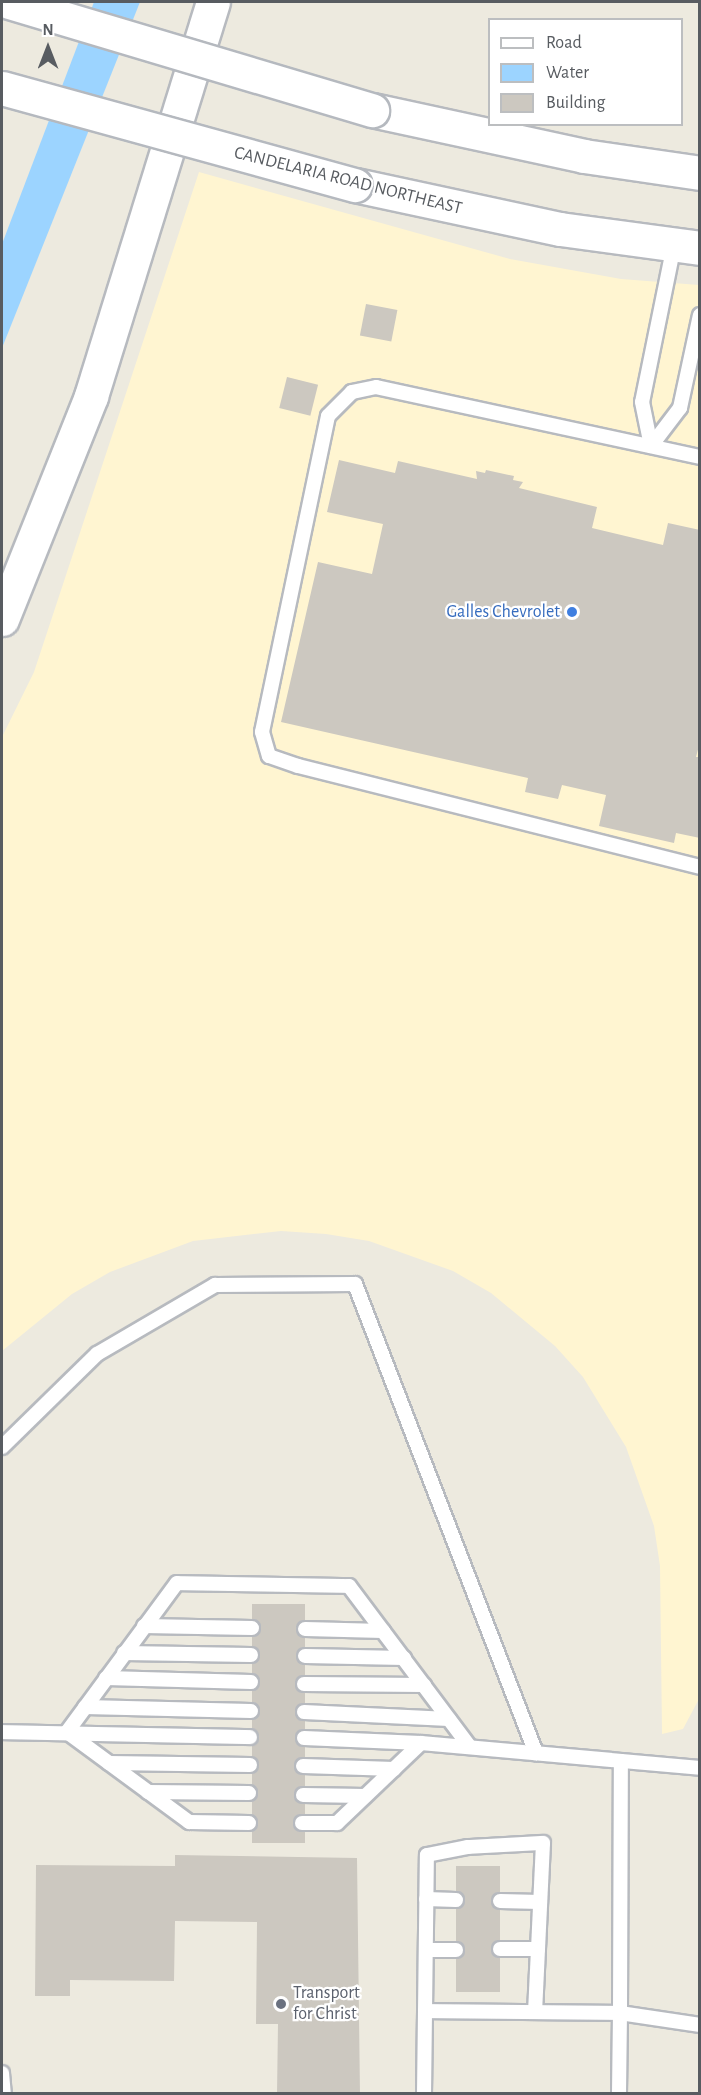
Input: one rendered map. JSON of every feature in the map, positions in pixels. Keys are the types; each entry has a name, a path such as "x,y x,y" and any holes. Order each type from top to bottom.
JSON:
{"main road":[{"path":"9,2 372,110 563,152 699,173"},
{"path":"2,619 91,396 213,2"},
{"name":"CANDELARIA ROAD NORTHEAST","path":"2,88 355,185 560,229 687,246"}],"lane":[{"path":"651,446 642,402 687,246"},
{"path":"651,446 680,408 699,315"},
{"path":"699,457 376,387 352,392 328,416 262,732 269,756 298,766 699,867"},
{"path":"2,1447 97,1354 215,1285 355,1284 537,1753"},
{"path":"67,1732 177,1583 349,1586 470,1748"},
{"path":"144,1626 252,1628"},
{"path":"305,1629 383,1631"},
{"path":"124,1653 251,1655"},
{"path":"305,1656 404,1658"},
{"path":"106,1678 251,1683"},
{"path":"304,1684 424,1685"},
{"path":"85,1707 251,1711"},
{"path":"304,1712 449,1719"},
{"path":"2,1732 250,1737"},
{"path":"67,1732 189,1822 249,1823"},
{"path":"304,1738 421,1743 699,1768"},
{"path":"302,1823 337,1823 421,1743"},
{"path":"618,2094 621,1761"},
{"path":"109,1763 250,1765"},
{"path":"303,1766 394,1769"},
{"path":"148,1792 249,1793"},
{"path":"303,1795 365,1796"},
{"path":"424,2094 427,1855 468,1847 543,1843 535,2012"},
{"path":"426,1899 456,1900"},
{"path":"500,1901 540,1902"},
{"path":"500,1949 538,1949"},
{"path":"426,1950 456,1950"},
{"path":"424,2011 620,2013 699,2025"},
{"path":"2,2073 4,2094"}],"shaded area":[{"path":"199,172 510,259 621,279 699,285 700,1697 683,1729 662,1734 660,1566 654,1526 626,1447 583,1377 555,1346 491,1293 453,1271 369,1241 326,1234 281,1231 193,1241 110,1272 72,1294 2,1351 2,737 34,672"}],"water":[{"path":"94,2 140,2 2,348 2,244"}],"building":[{"path":"366,304 397,310 391,342 360,335"},
{"path":"287,377 318,385 310,416 279,408"},
{"path":"339,460 395,473 398,461 477,479 476,471 485,473 486,470 514,476 513,480 523,482 519,488 597,507 592,528 663,545 668,523 700,530 700,742 696,757 700,757 700,838 676,833 674,843 599,826 606,795 562,785 558,799 525,792 528,778 281,722 318,562 372,574 383,524 327,512"},
{"path":"252,1604 305,1604 305,1843 252,1843"},
{"path":"175,1855 357,1858 360,2094 277,2094 278,2024 256,2024 257,1922 175,1921 174,1981 70,1980 70,1996 35,1996 36,1865 175,1866"},
{"path":"456,1866 500,1866 500,1992 456,1992"}],"place":[{"name":"Galles Chevrolet","path":"572,612"},
{"name":"Transport for Christ","path":"281,2004"}]}
